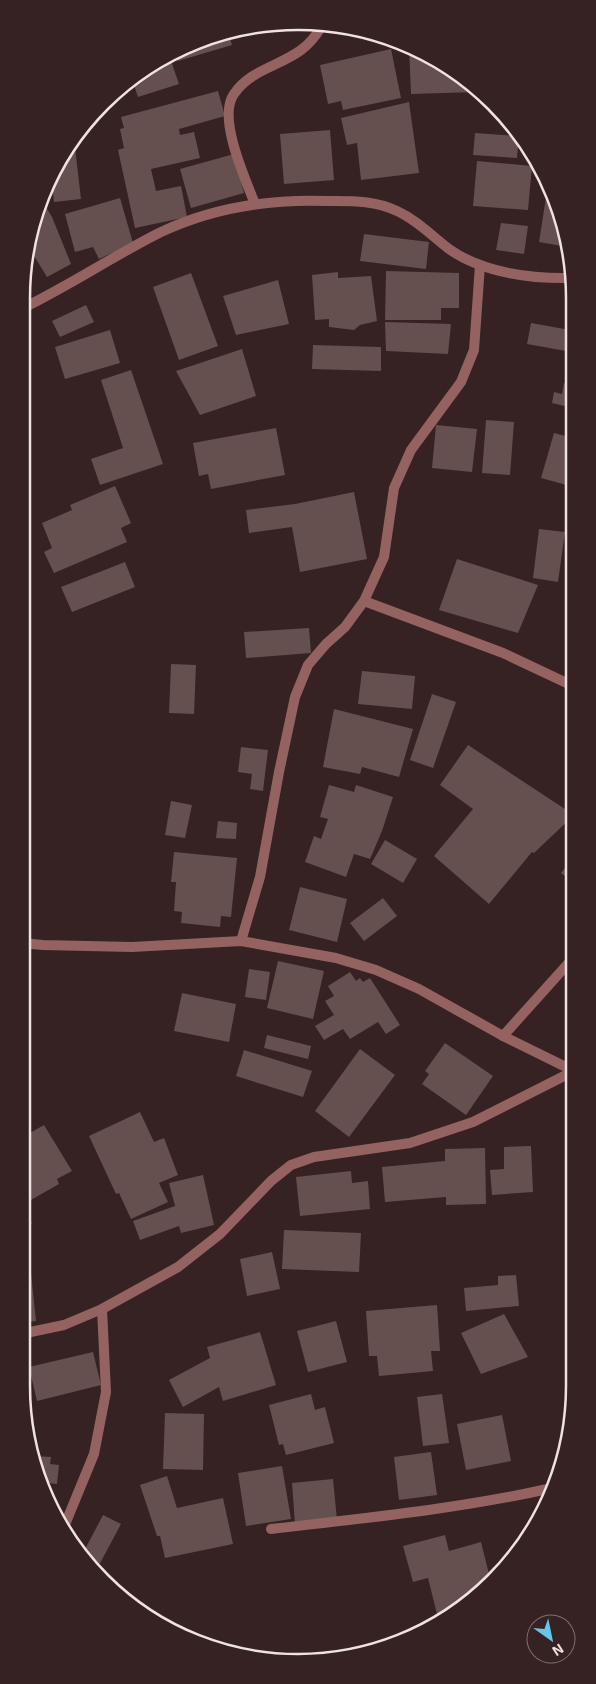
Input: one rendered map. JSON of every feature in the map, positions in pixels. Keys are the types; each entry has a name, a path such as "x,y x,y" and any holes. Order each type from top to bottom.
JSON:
{"street":[{"path":"255,204 233,146 227,111 233,94 251,76 306,47 319,31"},
{"path":"30,304 163,232 209,214 255,204 316,200 374,202 398,211 450,249 480,265 524,276 565,278"},
{"path":"240,941 260,878 295,696 308,665 326,644 345,627 364,601 384,557 394,488 411,450 462,382 474,350 480,265"},
{"path":"364,601 503,653 566,682"},
{"path":"30,944 132,946 240,941 309,952 376,970 419,989 503,1036 566,1067"},
{"path":"503,1036 566,966"},
{"path":"30,1333 64,1325 102,1309 178,1267 220,1234 271,1181 291,1166 314,1157 410,1143 473,1122 566,1075"},
{"path":"67,1521 94,1454 106,1392 102,1309"},
{"path":"271,1529 404,1514 546,1489"}],"building":[{"path":"230,39 232,45 178,61 177,59 195,50"},
{"path":"391,49 401,98 343,110 341,101 328,104 320,65"},
{"path":"409,54 447,75 469,92 411,94"},
{"path":"171,62 179,84 138,97 134,86"},
{"path":"218,91 225,116 179,129 180,135 194,132 200,158 151,169 156,191 181,186 187,217 135,228 118,150 124,148 120,129 124,128 121,117"},
{"path":"409,102 419,173 361,180 357,143 347,145 341,118"},
{"path":"330,130 334,180 284,184 280,134"},
{"path":"475,133 511,135 518,145 517,158 473,155"},
{"path":"75,149 81,199 54,202 53,190"},
{"path":"234,154 244,193 191,208 180,169"},
{"path":"477,161 531,166 528,210 473,206"},
{"path":"546,196 561,246 539,242"},
{"path":"120,198 133,243 99,259 93,247 75,252 65,214"},
{"path":"46,207 52,217 71,264 47,277 33,255"},
{"path":"501,223 528,226 524,254 496,250"},
{"path":"364,234 429,242 426,269 360,261"},
{"path":"386,271 459,273 459,308 441,308 441,320 385,320"},
{"path":"338,272 338,278 371,276 377,321 360,325 354,330 329,327 329,319 315,320 312,275"},
{"path":"191,273 218,346 179,360 153,287"},
{"path":"278,280 289,324 236,335 223,296"},
{"path":"86,305 94,322 60,337 52,321"},
{"path":"385,322 451,324 448,354 386,351"},
{"path":"531,323 566,329 566,351 527,344"},
{"path":"110,330 120,363 65,379 55,347"},
{"path":"313,345 381,347 381,371 312,369"},
{"path":"242,349 256,396 200,415 176,371"},
{"path":"131,370 163,464 100,485 91,459 123,448 101,380"},
{"path":"564,383 566,383 566,406 552,403 554,392 562,394"},
{"path":"486,420 514,422 510,475 482,473"},
{"path":"436,425 477,429 472,472 432,468"},
{"path":"276,428 285,475 211,489 208,474 199,476 193,443"},
{"path":"554,433 566,436 566,485 541,478"},
{"path":"115,486 131,523 121,528 127,542 54,573 44,552 52,548 42,523 72,510 70,505"},
{"path":"354,492 367,559 300,572 292,527 249,533 246,510 295,504"},
{"path":"539,529 565,532 558,582 533,578"},
{"path":"457,559 538,585 518,633 439,610"},
{"path":"125,562 135,587 72,612 61,587"},
{"path":"309,628 311,653 246,658 244,632"},
{"path":"171,664 196,665 194,714 169,713"},
{"path":"362,671 415,676 412,709 358,704"},
{"path":"432,694 456,702 433,768 410,760"},
{"path":"334,709 413,729 399,777 362,767 360,774 323,767"},
{"path":"468,745 566,810 566,823 534,853 532,852 489,904 434,856 473,809 440,785"},
{"path":"241,747 268,750 263,791 250,789 252,774 238,772"},
{"path":"329,785 354,792 356,785 393,797 382,831 370,859 354,854 346,877 305,862 314,836 321,839 328,819 320,817"},
{"path":"171,801 192,805 185,838 165,835"},
{"path":"218,821 237,823 236,839 216,838"},
{"path":"385,840 417,859 403,883 371,864"},
{"path":"174,852 237,858 231,917 221,916 220,927 181,923 182,912 174,911 176,882 171,882"},
{"path":"566,866 566,877 561,873"},
{"path":"300,887 347,899 337,942 289,930"},
{"path":"383,898 397,916 364,941 350,923"},
{"path":"278,961 324,971 313,1019 267,1008"},
{"path":"249,969 270,972 266,1000 245,997"},
{"path":"350,972 356,981 360,978 363,982 370,978 400,1025 386,1034 378,1022 350,1039 343,1029 324,1040 315,1026 334,1015 325,1001 334,996 328,986"},
{"path":"182,993 236,1004 229,1042 174,1031"},
{"path":"267,1035 311,1046 308,1059 264,1048"},
{"path":"445,1043 493,1076 466,1115 422,1084 429,1074 425,1071"},
{"path":"360,1049 395,1075 349,1137 315,1111"},
{"path":"244,1050 312,1071 303,1097 236,1076"},
{"path":"140,1112 154,1142 164,1138 178,1175 159,1183 168,1202 131,1219 119,1193 116,1194 89,1136"},
{"path":"44,1125 72,1171 57,1179 59,1184 30,1200 30,1133"},
{"path":"531,1146 533,1192 492,1195 490,1170 504,1169 504,1147"},
{"path":"485,1148 486,1204 446,1205 446,1197 385,1202 382,1167 445,1161 445,1149"},
{"path":"351,1171 352,1183 368,1181 370,1209 300,1216 296,1177"},
{"path":"203,1175 214,1225 181,1233 179,1226 140,1240 133,1221 175,1206 169,1183"},
{"path":"284,1230 361,1233 359,1272 282,1269"},
{"path":"272,1252 280,1289 247,1296 240,1259"},
{"path":"30,1273 36,1321 30,1322"},
{"path":"516,1275 519,1306 466,1311 464,1288 498,1285 498,1276"},
{"path":"437,1305 440,1351 431,1351 433,1371 379,1376 377,1356 369,1356 366,1311"},
{"path":"504,1314 528,1357 481,1374 461,1333"},
{"path":"336,1321 347,1362 308,1372 297,1331"},
{"path":"260,1332 276,1385 223,1401 219,1387 183,1407 169,1380 210,1358 207,1347"},
{"path":"93,1352 101,1385 37,1401 30,1367"},
{"path":"311,1394 315,1410 325,1407 334,1443 286,1455 283,1444 279,1445 269,1405"},
{"path":"442,1394 449,1443 423,1446 417,1397"},
{"path":"165,1413 204,1414 203,1470 163,1469"},
{"path":"502,1415 511,1461 466,1470 457,1424"},
{"path":"431,1452 437,1495 399,1500 394,1457"},
{"path":"39,1456 51,1457 50,1464 59,1465 57,1484 48,1483"},
{"path":"282,1466 291,1519 246,1526 238,1473"},
{"path":"167,1476 177,1508 223,1498 233,1544 165,1558 160,1536 157,1536 140,1485"},
{"path":"333,1479 337,1520 295,1524 292,1483"},
{"path":"103,1515 121,1524 99,1565 85,1549"},
{"path":"445,1535 449,1551 481,1542 489,1575 461,1599 437,1615 428,1578 413,1582 403,1546"}]}
